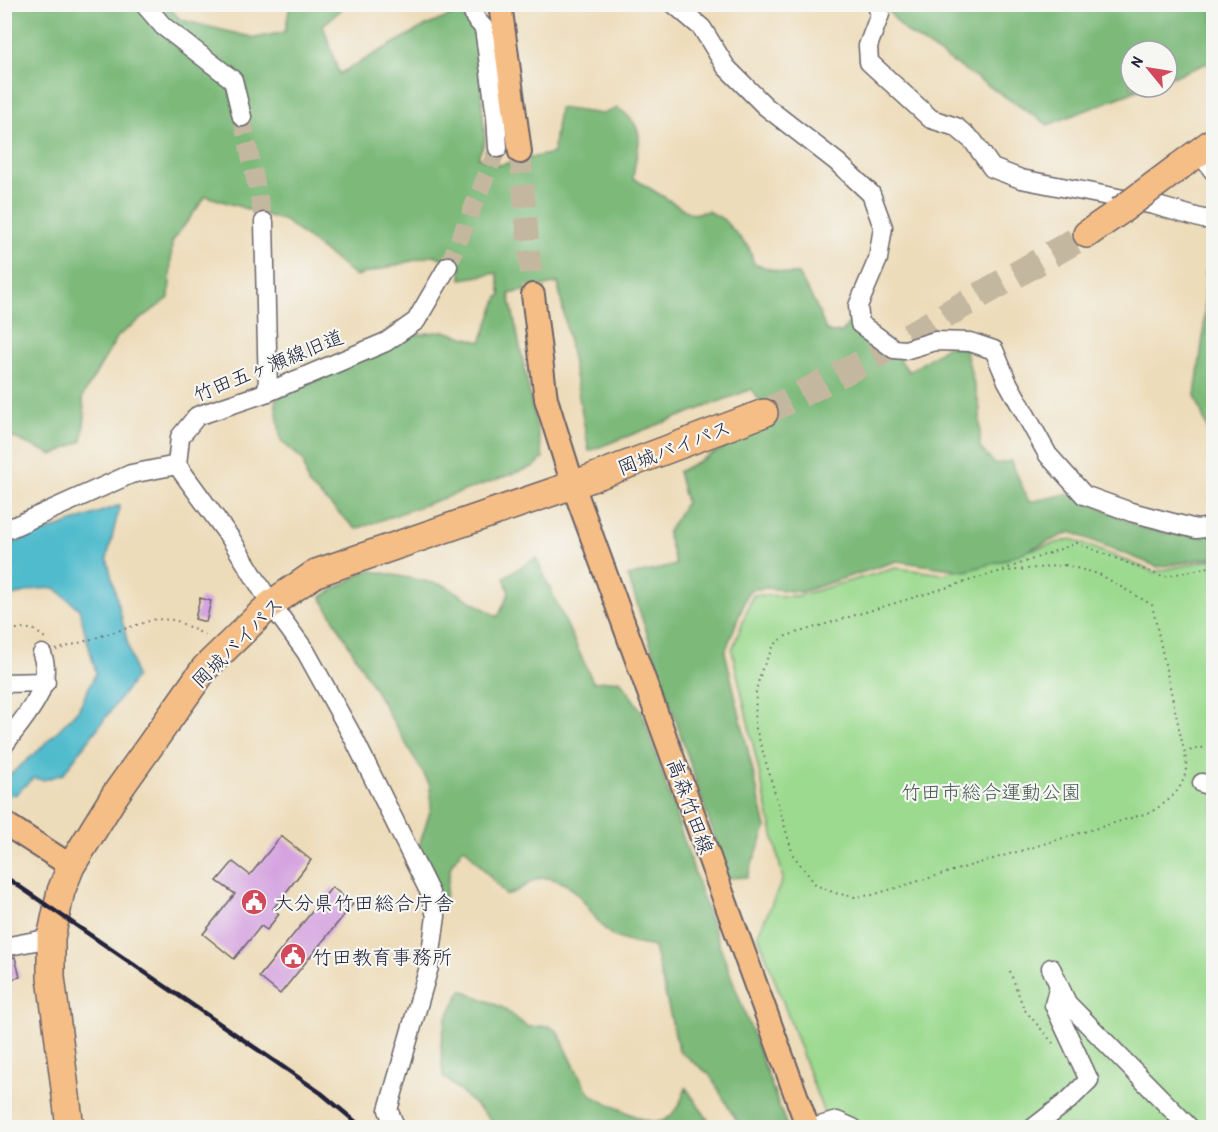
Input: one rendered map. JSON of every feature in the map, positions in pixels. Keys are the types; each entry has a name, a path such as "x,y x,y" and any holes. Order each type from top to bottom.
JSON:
{"highway":[{"path":"1087,234 1202,158"},
{"name":"岡城バイパス","path":"70,1128 51,977 51,938 58,902 71,866 121,786 205,668 271,604 316,573 344,561 573,485 764,413"}],"main road":[{"path":"500,4 509,150"},
{"name":"高森竹田線","path":"533,295 546,399 573,485 808,1128"},
{"path":"6,824 71,866"}],"street":[{"path":"144,4 164,26 233,80 242,117"},
{"path":"471,4 475,18 484,28 496,117 509,150"},
{"path":"674,4 702,28 726,67 765,106 837,162 871,194 883,227 878,259 858,306 860,324 894,349 905,350 935,341 970,342 994,350 1007,381 1048,455 1084,495 1131,512 1196,529 1214,527"},
{"path":"876,4 880,15 868,46 869,62 931,119 956,127 973,141 992,168 1021,179 1154,205 1203,219 1214,219"},
{"path":"264,222 268,392"},
{"name":"竹田五ヶ瀬線旧道","path":"177,465 180,437 186,425 197,416 268,392 387,342 416,321 448,266"},
{"path":"4,531 131,474 177,465 231,539 271,604 306,652 354,739 430,894 436,916 429,967 388,1110 396,1128"},
{"path":"4,745 46,682 48,652"},
{"path":"4,683 46,682"},
{"path":"4,947 51,938"},
{"path":"1051,968 1066,1003 1190,1128"},
{"path":"1033,1128 1089,1080 1054,1005 1059,985"},
{"path":"813,1128 837,1121 853,1128"}],"path":[{"path":"998,572 1065,566 1099,574 1152,605 1184,752 1187,772 1182,783 1167,802 1150,812 872,895 855,897 835,894 816,885 793,855 755,725 756,690 762,669 774,645 786,636 998,572 1077,543 1163,577 1214,566"},
{"path":"48,652 156,619 175,620 212,638"},
{"path":"1184,752 1214,745"},
{"path":"1010,971 1024,1009 1039,1030 1060,1050"}],"green space":[{"path":"5,5 166,5 181,20 255,38 285,32 290,5 338,5 341,10 323,25 339,74 423,27 460,12 477,35 485,141 478,157 499,165 553,153 559,108 602,114 618,108 635,124 638,131 639,139 633,178 688,212 693,214 708,211 723,219 749,248 754,264 787,274 798,274 815,303 826,330 831,333 842,332 855,315 889,345 909,372 948,346 965,348 980,409 980,448 995,464 1011,461 1029,502 1072,493 1141,528 1177,535 1213,530 1213,557 1158,567 1071,532 1005,560 965,571 897,561 801,592 766,588 749,590 725,652 766,828 747,877 728,878 628,576 676,565 667,533 686,502 678,472 773,422 752,389 589,451 558,283 509,294 543,458 535,466 356,529 308,484 303,460 281,441 275,399 414,335 444,331 481,342 498,297 501,296 497,273 461,279 461,266 434,255 356,276 285,221 206,196 172,242 169,298 118,336 82,397 85,416 82,441 53,455 5,434"},
{"path":"883,5 1213,5 1213,61 1179,74 1179,39 1119,39 1119,97 1048,125 905,31"},
{"path":"1213,264 1213,444 1195,395 1204,331 1206,271"},
{"name":"竹田市総合運動公園","path":"1071,539 1155,572 1213,559 1213,1127 829,1127 758,934 783,879 732,650 753,595 797,596 896,568 943,574"},
{"path":"536,558 593,682 620,680 642,712 708,914 787,1127 744,1127 734,1117 710,1075 679,1051 654,947 625,941 609,933 569,886 559,881 543,878 506,895 464,847 451,865 445,898 436,892 418,850 431,808 430,785 321,597 368,570 444,585 498,617 509,593 504,577"},
{"path":"462,990 501,1007 528,1027 549,1026 558,1032 587,1090 601,1101 643,1119 652,1122 660,1121 668,1118 674,1112 686,1088 713,1127 497,1127 443,1076 441,1043 446,1019"},
{"path":"319,1120 342,1121 351,1127 310,1127"}],"water":[{"path":"120,505 107,558 136,677 63,774 43,780 33,778 15,795 5,788 5,779 40,749 78,710 96,673 79,609 55,588 37,589 5,598 5,546"}],"building":[{"path":"200,598 211,601 206,622 195,619"},
{"name":"大分県竹田総合庁舎","path":"281,836 311,860 273,909 279,914 267,930 261,926 234,959 203,934 235,894 217,881 233,862 250,875"},
{"name":"竹田教育事務所","path":"332,887 353,904 280,994 259,977"},
{"path":"15,957 20,977 4,981 4,959"}],"waterway":[{"path":"4,799 13,790"}],"tunnel":[{"path":"242,117 264,222"},
{"path":"448,266 498,148"},
{"path":"520,152 533,295"},
{"path":"764,413 862,363 1087,234"}],"railway":[{"path":"4,876 321,1093 363,1128"}],"place":[{"name":"大分県竹田総合庁舎","path":"254,902"},
{"name":"竹田教育事務所","path":"293,956"}]}
